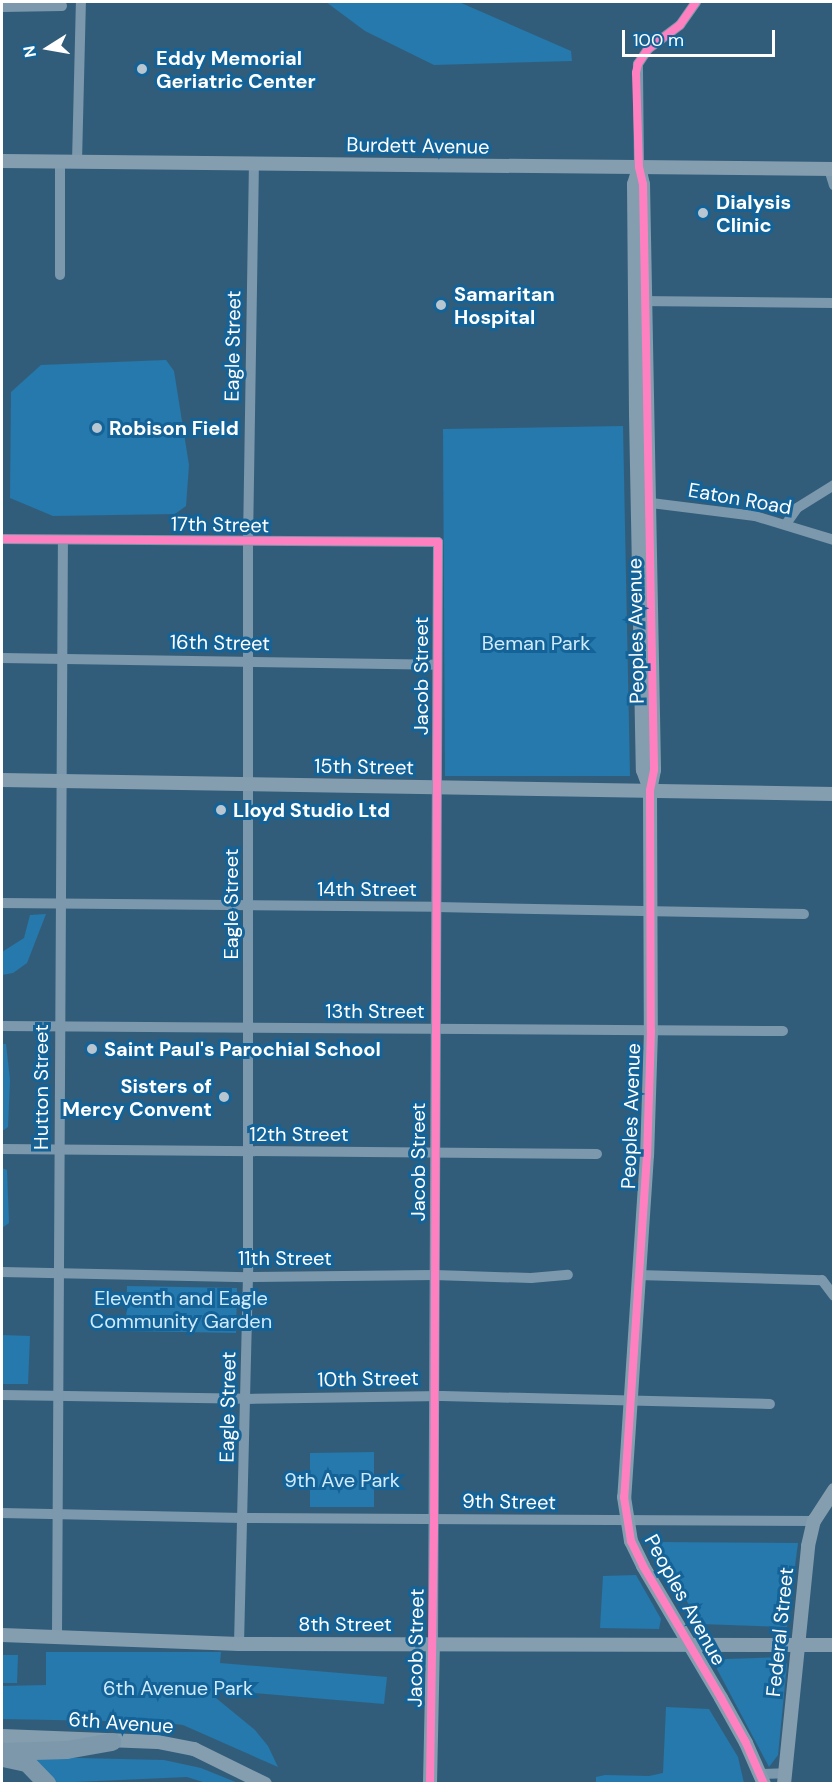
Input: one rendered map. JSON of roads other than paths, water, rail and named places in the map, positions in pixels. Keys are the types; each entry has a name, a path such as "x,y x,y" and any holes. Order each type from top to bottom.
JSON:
{"highway":[{"path":"2,1752 67,1750 112,1742"},
{"path":"2,1758 27,1763 47,1784"}],"street":[{"path":"77,162 81,2"},
{"name":"Peoples Avenue","path":"696,2 680,25 648,49 638,64 639,167 644,184 640,301 642,414 654,770 650,791 651,1031 647,1155 624,1474 626,1520 643,1566 763,1779"},
{"path":"2,7 62,6"},
{"name":"Burdett Avenue","path":"2,161 831,169"},
{"path":"60,162 60,274"},
{"name":"Eagle Street","path":"239,1644 248,1277 249,542 254,164"},
{"path":"831,169 834,184"},
{"path":"640,301 834,303"},
{"path":"786,524 797,508 834,485"},
{"name":"Eaton Road","path":"645,502 755,516 834,540"},
{"name":"17th Street","path":"2,539 438,542"},
{"name":"Hutton Street","path":"57,1635 63,540"},
{"name":"Jacob Street","path":"430,1784 434,1518 438,542"},
{"name":"16th Street","path":"2,658 437,665"},
{"name":"15th Street","path":"2,780 834,794"},
{"name":"14th Street","path":"2,903 436,907 804,914"},
{"name":"13th Street","path":"2,1026 783,1031"},
{"name":"12th Street","path":"2,1149 597,1154"},
{"name":"11th Street","path":"2,1272 248,1277 434,1275 531,1278 568,1275"},
{"path":"638,1275 822,1280 834,1296"},
{"name":"10th Street","path":"2,1395 246,1399 433,1396 770,1404"},
{"name":"Federal Street","path":"785,1778 808,1546 814,1521 834,1490"},
{"name":"9th Street","path":"2,1513 243,1518 814,1521"},
{"name":"8th Street","path":"2,1635 57,1635 239,1644 834,1645"},
{"name":"6th Avenue","path":"2,1736 158,1742 194,1749 265,1784"},
{"path":"763,1779 785,1778"}],"place":[{"name":"Eddy Memorial Geriatric Center","path":"142,69"},
{"name":"Dialysis Clinic","path":"703,213"},
{"name":"Samaritan Hospital","path":"441,305"},
{"name":"Robison Field","path":"97,428"},
{"name":"Lloyd Studio Ltd","path":"221,810"},
{"name":"Saint Paul's Parochial School","path":"92,1049"},
{"name":"Sisters of Mercy Convent","path":"224,1097"}],"park label":[{"name":"Beman Park","path":"536,643"},
{"name":"Eleventh and Eagle Community Garden","path":"181,1310"},
{"name":"9th Ave Park","path":"342,1480"},
{"name":"6th Avenue Park","path":"178,1688"}]}
